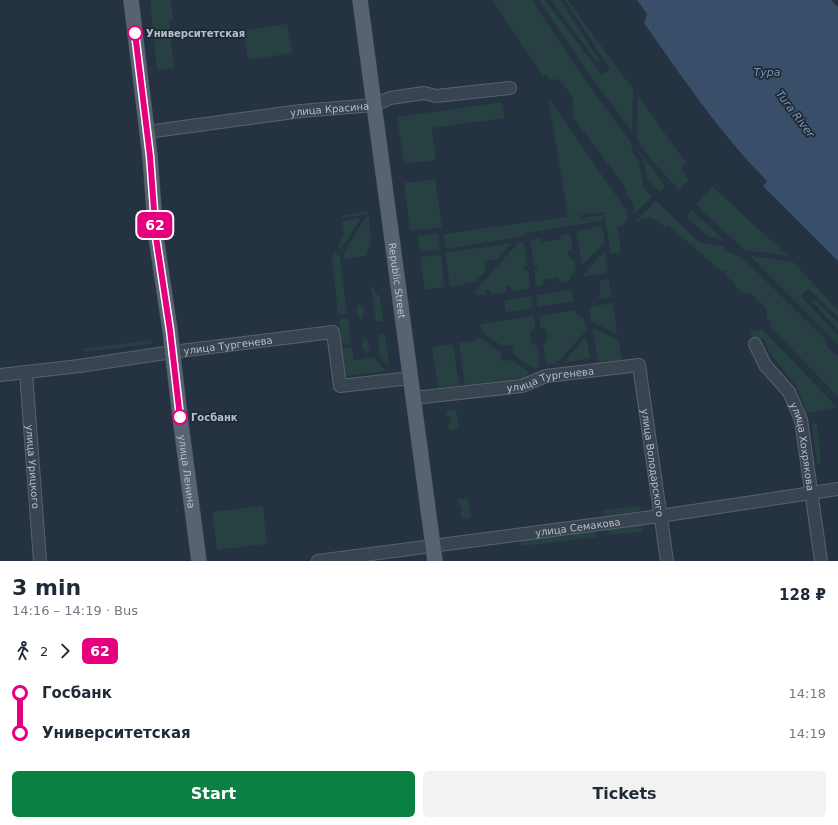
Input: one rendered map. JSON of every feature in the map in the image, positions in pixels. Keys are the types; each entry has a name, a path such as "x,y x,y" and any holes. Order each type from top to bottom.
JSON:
{"main road":[{"name":"улица Ленина","path":"131,0 147,132 156,237 199,561"},
{"name":"Republic Street","path":"360,0 435,561"}],"street":[{"name":"улица Красина","path":"147,132 301,111 374,105 390,98 424,93 436,96 510,88"},
{"name":"улица Тургенева","path":"0,375 333,332 340,386 410,378"},
{"name":"улица Хохрякова","path":"755,344 765,365 789,392 801,420 821,561"},
{"name":"улица Тургенева","path":"414,398 522,386 546,376 639,365"},
{"name":"улица Володарского","path":"639,365 667,561"},
{"name":"улица Урицкого","path":"26,372 40,561"},
{"name":"улица Семакова","path":"318,561 660,516 838,489"}],"green space":[{"path":"150,0 171,0 173,20 169,21 174,68 157,70"},
{"path":"492,0 532,0 583,77 631,142 632,151 639,161 644,189 652,197 633,215 634,204 627,196 625,187 572,116 575,113 572,108 573,98 559,79 551,80 546,74 543,76"},
{"path":"539,0 545,0 602,75 610,69 565,0 568,0 633,89 632,132 586,70"},
{"path":"551,0 560,0 600,61 597,62"},
{"path":"287,24 292,53 248,60 243,31"},
{"path":"638,96 686,163 681,169 685,172 684,175 689,179 679,190 651,160 637,140"},
{"path":"548,97 626,210 628,219 622,226 617,227 621,252 611,254 604,212 581,215 582,218 603,215 603,221 524,233 525,236 446,249 444,234 580,215 568,216"},
{"path":"502,102 505,118 432,128 436,160 404,164 397,117"},
{"path":"637,149 665,186 660,192 647,178 644,160 636,150"},
{"path":"435,179 442,227 410,231 404,183"},
{"path":"712,186 788,256 745,250 696,205"},
{"path":"656,201 699,242 722,246 732,254 741,256 825,339 826,345 836,355 838,355 838,397 769,325 771,322 767,318 767,309 750,293 741,292 738,288 734,287 736,284 725,275 725,271 721,271 675,231 675,227 671,228 667,225 665,227 650,217 635,222"},
{"path":"691,210 735,250 725,241 706,235 686,216"},
{"path":"368,211 368,214 342,218 342,216"},
{"path":"369,217 371,242 366,256 344,259 344,252 365,218"},
{"path":"361,218 341,249 338,247 344,234 342,221"},
{"path":"602,226 605,242 582,265 576,231"},
{"path":"438,233 440,250 420,252 418,236"},
{"path":"570,233 573,252 568,250 569,257 575,261 576,270 570,277 570,281 559,283 558,277 543,280 543,285 536,286 534,269 538,268 538,265 534,266 530,240 540,238 541,242 561,239 560,235"},
{"path":"524,241 527,266 523,267 523,270 528,270 530,288 512,291 510,286 506,287 507,292 491,294 490,289 486,290 486,294 476,296 475,291 518,243"},
{"path":"512,243 497,259 484,261 485,272 475,282 450,287 445,253"},
{"path":"605,250 608,273 582,277"},
{"path":"335,252 340,257 347,314 338,314 332,257"},
{"path":"441,255 445,287 425,290 420,257"},
{"path":"752,256 793,262 838,310 838,317 808,289 801,296 838,336 838,344 752,258"},
{"path":"609,279 611,297 598,299 601,289 599,281"},
{"path":"371,286 373,286 375,292 380,297 383,321 376,322"},
{"path":"572,290 574,301 538,307 536,295"},
{"path":"531,296 533,308 506,312 504,301"},
{"path":"814,299 838,322 838,330 812,301"},
{"path":"359,303 365,311 361,321 356,312"},
{"path":"613,303 617,334 591,321 589,307"},
{"path":"575,310 576,315 584,318 586,331 556,364 546,365 543,346 548,340 547,330 540,327 539,316"},
{"path":"534,316 535,327 530,333 531,342 537,346 540,367 533,368 514,355 513,345 502,346 482,332 480,324"},
{"path":"348,318 351,343 342,344 339,319"},
{"path":"592,327 619,341 622,360 598,362"},
{"path":"762,329 837,407 809,413 806,411 797,387 769,352 764,339 753,341 750,331"},
{"path":"385,334 389,366 380,357 378,335"},
{"path":"479,337 500,352 502,361 512,360 529,372 525,378 465,385 459,343 474,341"},
{"path":"365,338 370,346 367,355 361,346"},
{"path":"584,338 587,340 590,358 564,363"},
{"path":"152,340 152,344 83,352 82,349"},
{"path":"453,344 459,385 438,388 432,347"},
{"path":"352,347 354,360 373,357 386,371 346,376 342,348"},
{"path":"456,409 459,429 449,431 448,424 451,423 450,417 447,418 446,411"},
{"path":"812,424 817,424 821,463 817,464"},
{"path":"468,498 471,518 461,519 460,512 463,512 462,506 459,506 458,499"},
{"path":"263,506 267,544 217,550 212,512"},
{"path":"640,506 641,511 605,515 603,510"},
{"path":"643,525 641,532 609,535 608,529"},
{"path":"595,531 597,537 521,546 522,540"}],"water":[{"name":"Тура","path":"637,0 831,0 838,7 838,261 763,186 767,181 733,144 718,125 644,23 647,14"}],"bus line":[{"name":"62","path":"135,33 150,156 156,237 170,330 180,417"}],"place":[{"name":"Университетская","path":"135,33"},
{"name":"Госбанк","path":"180,417"}],"water label":[{"name":"Tura River","path":"795,114"}]}
